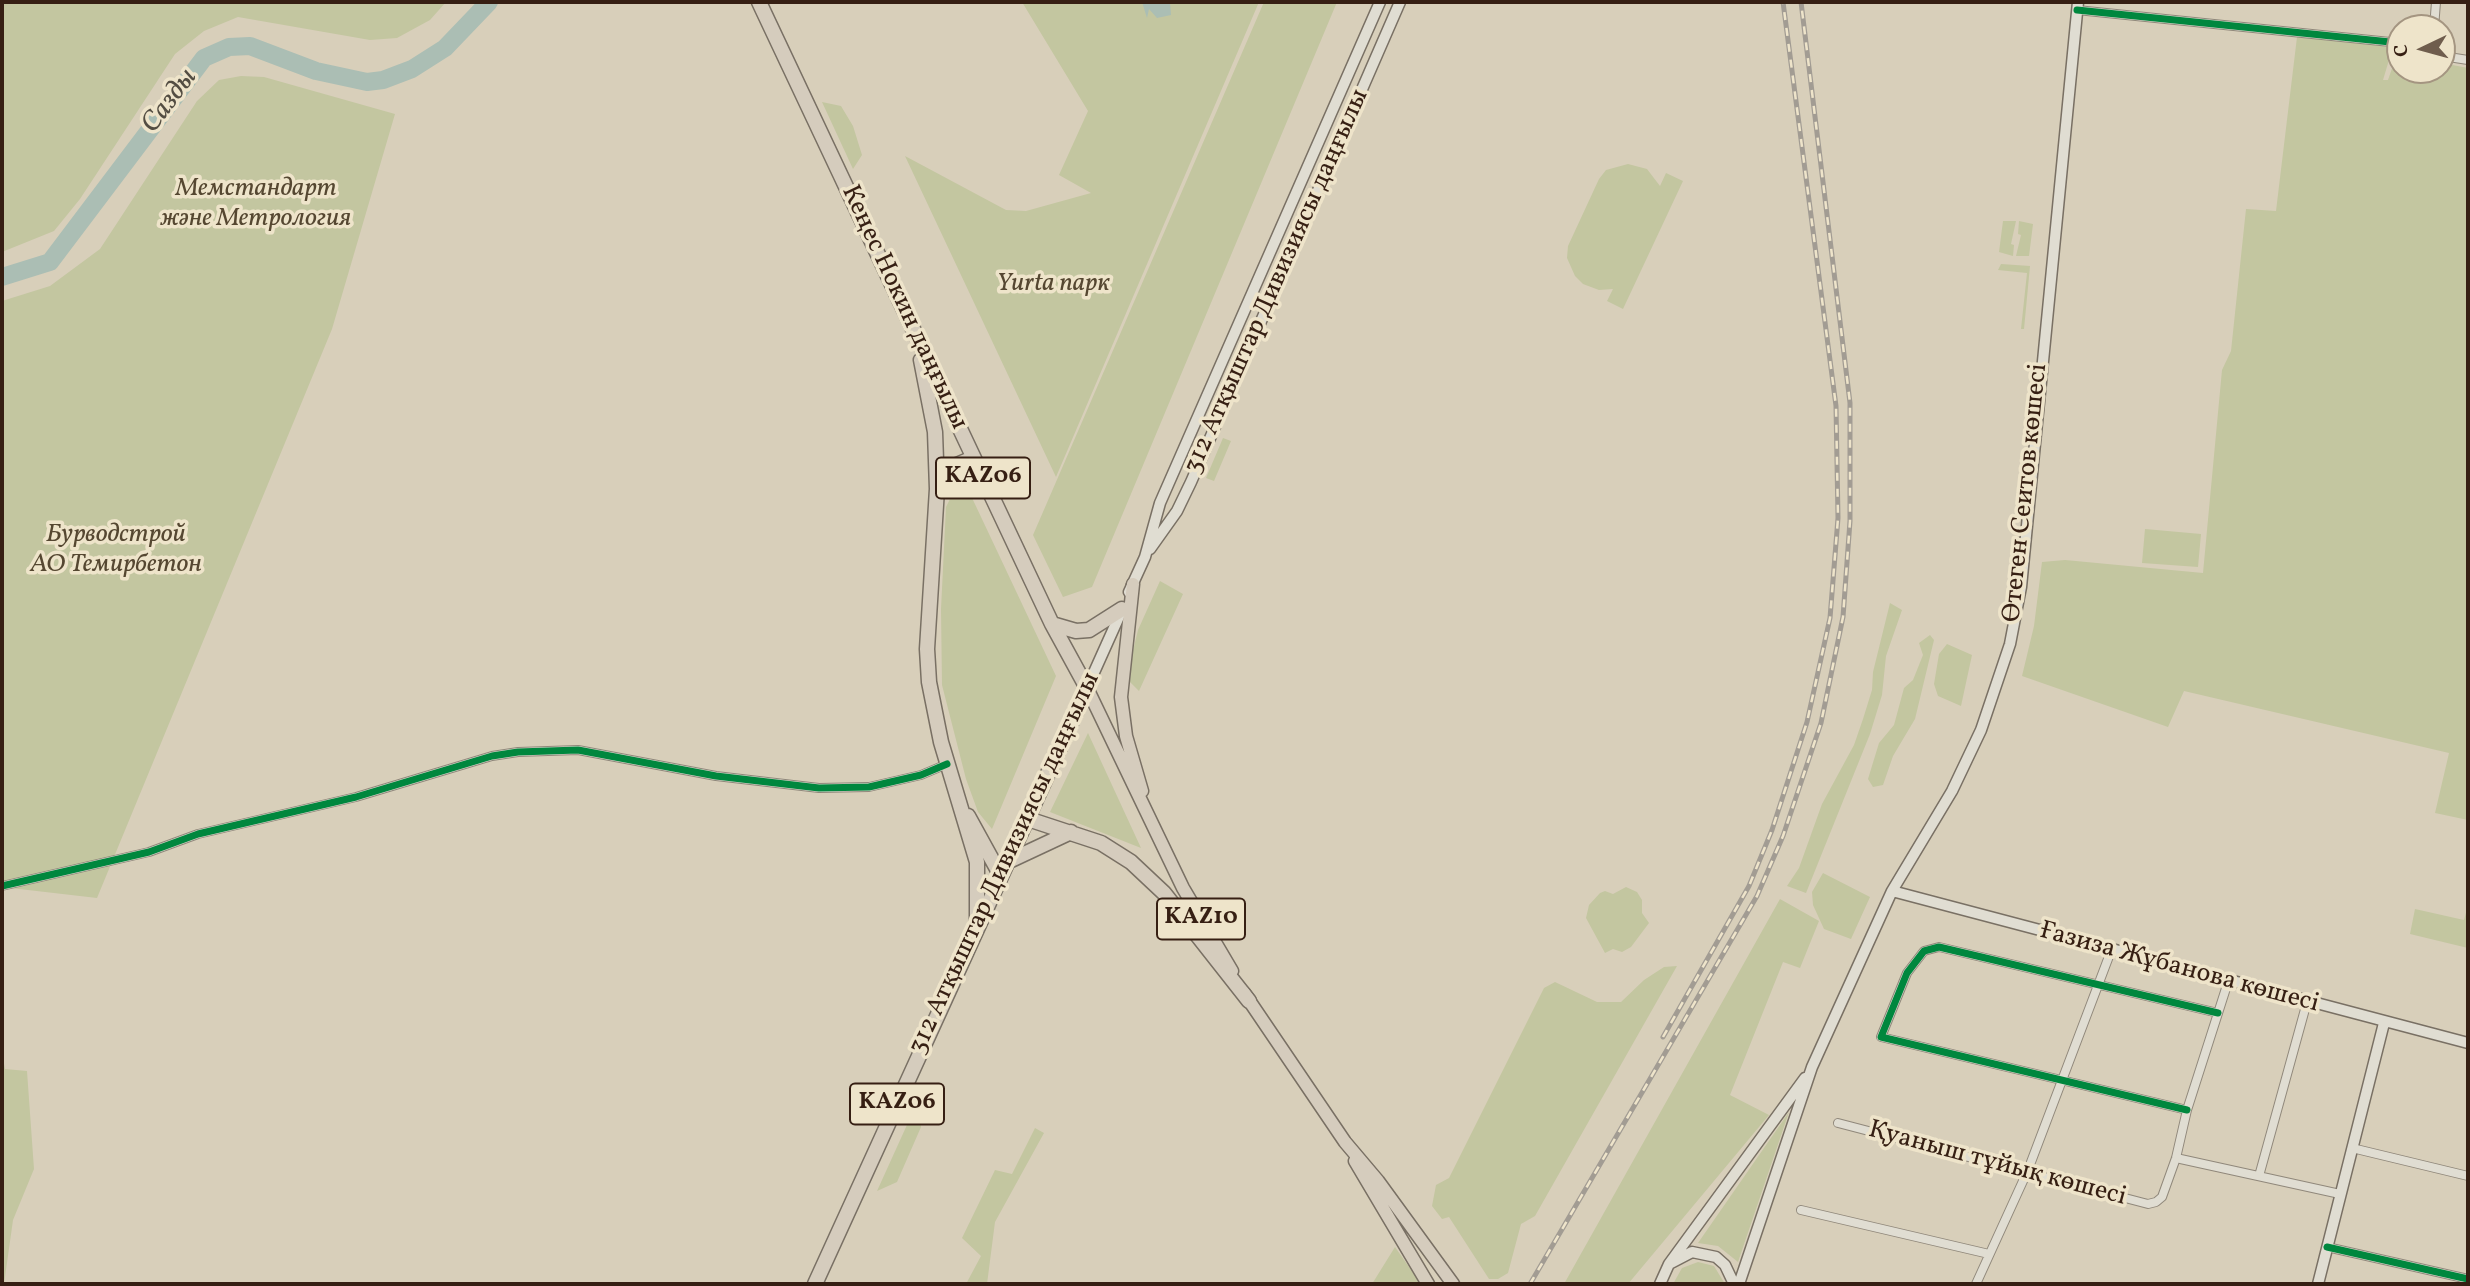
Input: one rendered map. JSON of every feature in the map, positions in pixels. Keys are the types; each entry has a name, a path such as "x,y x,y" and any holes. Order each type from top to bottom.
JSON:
{"highway":[{"name":"Кеңес Нокин даңғылы","path":"759,2 1052,624 1087,688"},
{"path":"915,331 935,432 937,489 927,649 931,694 947,764 977,862 977,924"},
{"path":"937,489 953,467 973,458"},
{"path":"1052,624 1076,631 1089,630 1122,609"},
{"name":"312 Атқыштар Дивизиясы даңғылы","path":"815,1284 1087,688"},
{"path":"959,800 1001,876"},
{"path":"1028,819 1101,844 1131,862 1164,893 1249,1001"},
{"path":"1009,861 1071,832"}],"main road":[{"name":"312 Атқыштар Дивизиясы даңғылы","path":"1087,688 1145,557 1160,503 1380,2"},
{"name":"312 Атқыштар Дивизиясы даңғылы","path":"1145,557 1177,511 1400,2"},
{"name":"Өтеген Сеитов көшесі","path":"1812,1068 1892,891 1952,791 1981,730 2010,644 2021,587 2078,6"},
{"path":"1246,309 1263,317"},
{"path":"1198,416 1216,424"},
{"path":"1133,584 1122,661 1121,697 1126,736 1156,835"},
{"name":"KAZ10","path":"1087,688 1183,888 1249,1001 1345,1142 1378,1181 1453,1284"},
{"name":"Ғазиза Жұбанова көшесі","path":"1892,891 2228,982 2468,1043"},
{"path":"2318,1284 2385,1023"},
{"path":"1654,1284 1661,1280 1669,1264 1812,1068"},
{"path":"1736,1284 1812,1068"},
{"name":"KAZ10","path":"1345,1142 1369,1189 1428,1284"},
{"path":"1669,1264 1679,1256 1705,1253 1725,1265 1736,1284"}],"street":[{"path":"2078,6 2386,41"},
{"path":"2,886 149,852 198,834 356,797 492,756 518,752 578,750 756,782 819,788 869,787 921,775 947,764"},
{"path":"2188,1110 1881,1037 1907,973 1924,951 1939,947 2218,1013"},
{"path":"1976,1284 2028,1170 2101,985 2111,951"},
{"path":"2228,982 2176,1158 2340,1194"},
{"path":"2259,1177 2307,1002"},
{"name":"Қуаныш тұйық көшесі","path":"1838,1124 2028,1170 2148,1204 2162,1197 2176,1158"},
{"path":"2352,1148 2468,1176"},
{"path":"1801,1210 1989,1254"},
{"path":"2328,1247 2468,1279"}],"green space":[{"name":"Мемстандарт және Метрология","path":"2,2 446,2 430,20 397,38 370,40 238,17 204,31 175,54 80,199 54,231 2,252"},
{"name":"Yurta парк","path":"1022,2 1259,2 1056,477 905,156 1006,210 1026,211 1091,193 1059,175 1088,111"},
{"path":"1264,2 1337,2 1092,587 1063,597 1033,535"},
{"path":"2297,37 2386,47 2383,80 2386,80 2386,84 2456,84 2456,66 2468,68 2468,820 2435,813 2449,753 2184,691 2168,727 2022,676 2034,626 2042,562 2065,560 2203,573 2222,370 2231,351 2246,209 2276,211"},
{"name":"Бурводстрой АО Темирбетон","path":"241,76 264,77 395,114 332,329 97,898 2,887 2,301 50,286 100,249 197,101 219,80"},
{"path":"822,102 841,106 853,126 862,155 853,169"},
{"path":"1628,164 1647,169 1660,186 1666,173 1683,181 1623,309 1607,301 1613,289 1599,290 1583,284 1575,276 1567,258 1568,246 1599,179 1606,170"},
{"path":"2003,221 2016,221 2011,244 2014,245 2013,256 1999,252"},
{"path":"2019,221 2033,224 2029,256 2016,256 2021,235 2018,234"},
{"path":"2001,264 2030,266 2024,329 2021,329 2027,273 1998,270"},
{"path":"1223,438 1231,441 1214,481 1206,478"},
{"path":"965,483 1056,676 992,829 978,812 966,779 942,685 941,609 946,507 954,491"},
{"path":"2145,529 2201,534 2198,567 2142,563"},
{"path":"1160,581 1183,594 1139,691 1130,682 1131,659 1138,630"},
{"path":"1890,603 1902,610 1886,656 1882,695 1870,734 1806,893 1787,886 1799,868 1822,804 1854,745 1872,690 1873,672"},
{"path":"1930,635 1934,640 1915,719 1893,756 1883,785 1873,787 1868,779 1879,743 1894,725 1904,688 1913,680 1923,655 1919,643"},
{"path":"1947,644 1972,655 1961,706 1938,696 1934,684 1939,654"},
{"path":"1088,733 1141,848 1050,812"},
{"path":"1823,873 1870,897 1851,939 1824,929 1813,905 1812,892"},
{"path":"1626,887 1637,892 1642,900 1642,913 1649,923 1631,947 1622,952 1613,949 1605,953 1586,918 1589,905 1600,893 1605,891 1613,894"},
{"path":"1780,899 1819,921 1800,968 1783,962 1730,1095 1769,1115 1628,1284 1564,1284"},
{"path":"2468,905 2468,948 2410,934 2415,909 2464,920"},
{"path":"1677,966 1535,1216 1521,1224 1508,1273 1498,1279 1489,1279 1449,1217 1442,1219 1432,1206 1436,1185 1449,1178 1544,988 1555,982 1597,1002 1621,1002 1644,980 1664,967"},
{"path":"2,1052 5,1069 27,1071 34,1169 13,1220 4,1284 2,1284"},
{"path":"916,1105 921,1127 897,1182 877,1191"},
{"path":"1789,1112 1738,1262 1718,1246 1698,1243"},
{"path":"1035,1128 1044,1133 995,1222 987,1284 966,1284 981,1256 962,1238 995,1170 1012,1174"},
{"path":"1395,1247 1421,1284 1372,1284"},
{"path":"1698,1262 1714,1266 1725,1284 1673,1284 1682,1268"}],"shaded area":[{"path":"1142,2 1170,2 1171,15 1157,18 1149,9 1147,18"}],"waterway":[{"name":"Сазды","path":"2,277 50,262 204,58 229,47 250,46 316,71 367,82 383,80 412,69 445,48 489,2"}],"railway":[{"path":"1663,1037 1749,886 1772,830 1807,722 1830,618 1838,518 1836,406 1783,2"},
{"path":"1530,1284 1757,896 1783,836 1821,723 1843,617 1850,521 1850,403 1801,2"}],"cycle path":[{"path":"2077,10 2386,42"},
{"path":"2,886 149,852 198,834 356,797 492,756 518,752 578,750 716,776 819,788 869,787 921,775 947,764"},
{"path":"2187,1110 1881,1037 1907,973 1924,951 1939,947 2218,1013"},
{"path":"2327,1247 2468,1279"}]}
